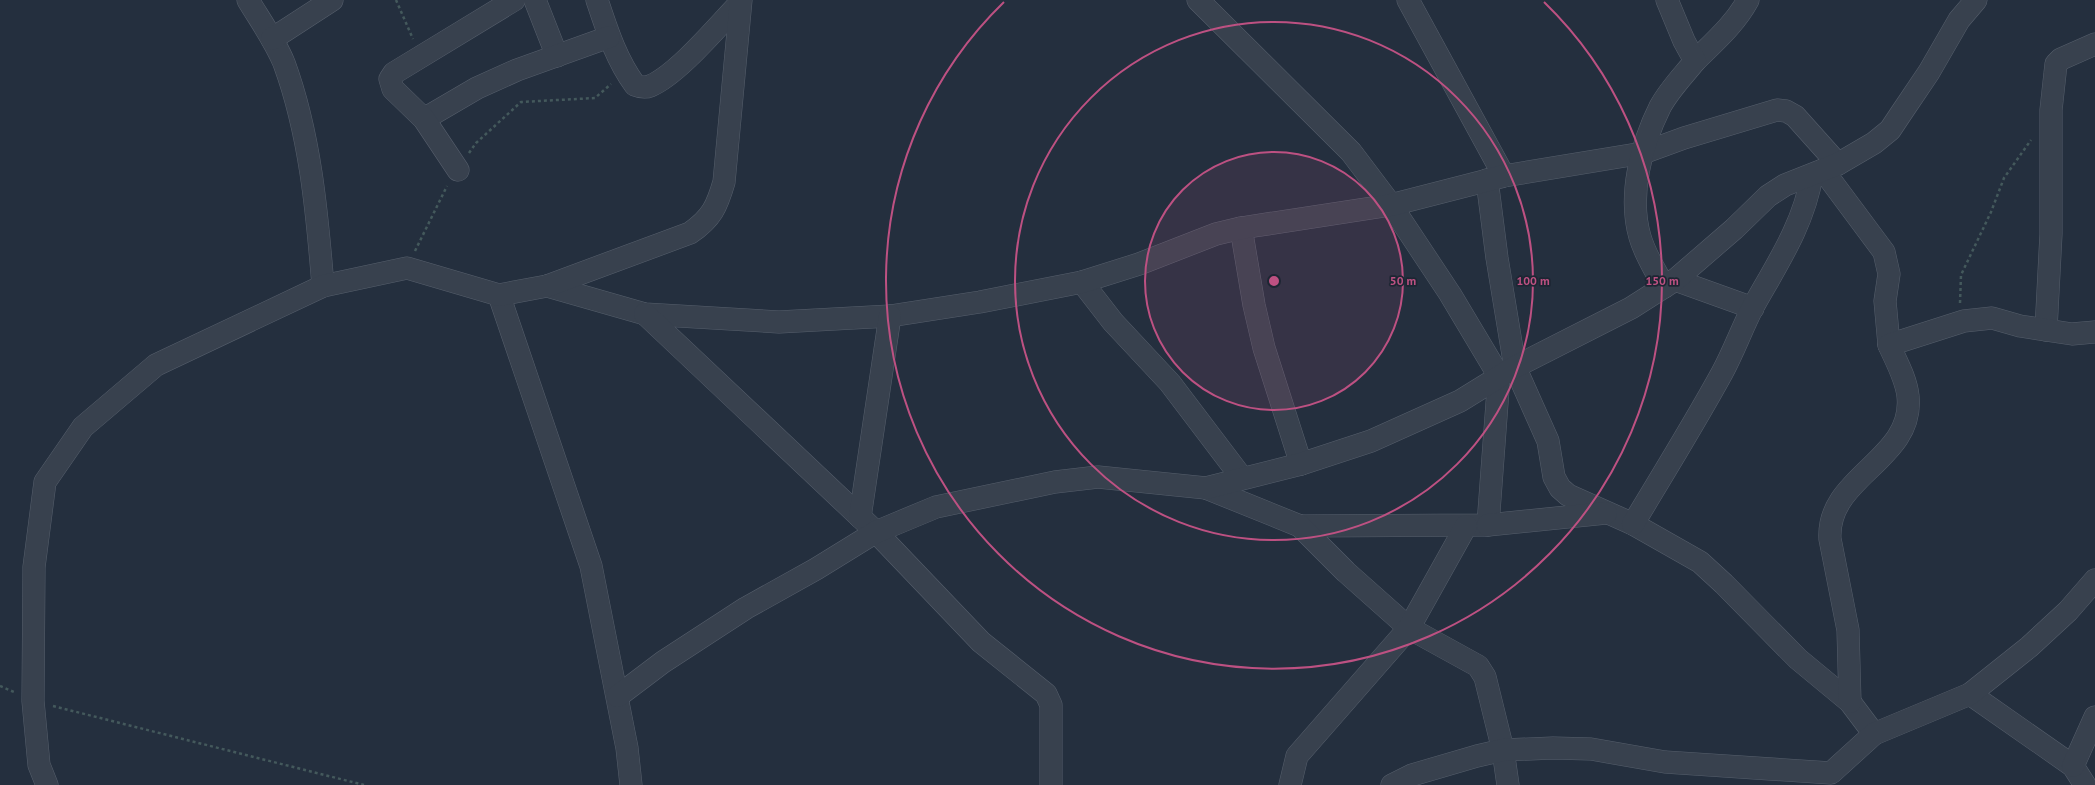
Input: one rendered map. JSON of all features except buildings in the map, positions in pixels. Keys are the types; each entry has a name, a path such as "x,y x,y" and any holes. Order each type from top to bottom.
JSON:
{"street":[{"path":"248,0 272,38 283,62 297,104 316,197 323,286"},
{"path":"272,38 332,0"},
{"path":"458,170 424,119 393,90 390,79 394,73 420,56 514,0"},
{"path":"535,0 557,56"},
{"path":"597,0 609,37 625,72 635,85 645,87 652,85 680,65 740,2"},
{"path":"1408,0 1496,178 1497,258 1507,372 1488,525"},
{"path":"1667,0 1684,40 1695,61"},
{"path":"1748,0 1743,9 1723,34 1695,61 1660,106 1643,153 1638,176 1636,198 1638,229 1646,252 1670,283 1753,308"},
{"path":"1206,488 1301,464 1371,441 1460,401 1507,372 1631,308 1670,283 1734,229 1768,196 1785,185 1824,170 1874,143 1890,130 1929,72 1959,20 1976,0"},
{"path":"1201,1 1352,152 1391,205 1450,294 1507,372 1548,441 1554,477 1560,488 1568,496 1633,524 1700,562 1724,584 1798,659 1850,702 1874,734"},
{"path":"47,785 39,765 33,701 34,567 45,482 83,427 156,365 323,286 407,268 499,296 547,286 690,232 705,223 718,203 724,182 740,2"},
{"path":"424,119 477,88 517,70 609,37"},
{"path":"2046,330 2051,226 2051,110 2056,64 2061,59 2095,44"},
{"path":"547,286 645,314 779,322 890,316 980,302 1082,282 1139,264 1216,234 1241,228 1391,205 1496,178 1643,153 1684,138 1778,110 1786,111 1795,116 1824,170 1884,252 1889,274 1886,301 1889,345 1905,382 1908,396 1908,411 1905,426 1895,442 1839,500 1829,525 1830,539 1848,630 1850,702"},
{"path":"1633,524 1706,402 1753,308 1781,259 1802,216 1808,198 1824,170"},
{"path":"1241,228 1254,305 1264,348 1301,464"},
{"path":"1082,282 1113,322 1170,383 1242,478"},
{"path":"499,296 591,566 618,696 627,748 631,785"},
{"path":"645,314 876,532 981,642 1046,694 1050,700 1051,711 1051,785"},
{"path":"860,517 890,316"},
{"path":"1889,345 1964,321 1996,318 2020,326 2072,334 2095,332"},
{"path":"618,696 663,662 746,608 816,569 876,532 936,508 1055,482 1098,477 1206,488 1300,526 1466,526 1607,513"},
{"path":"1300,526 1346,572 1409,628 1469,661 1482,671 1503,750 1508,785"},
{"path":"1290,785 1297,756 1409,628 1466,526"},
{"path":"1392,785 1412,775 1503,750 1574,748 1665,762 1830,781 1874,734 1970,694 2057,622 2095,580"},
{"path":"1970,694 2073,766 2085,785"},
{"path":"2073,766 2095,717"}],"path":[{"path":"396,0 420,56"},
{"path":"407,268 445,190 476,143 521,102 594,98 625,72"},
{"path":"1964,321 1959,299 1961,275 1991,212 2004,178 2034,134"},
{"path":"0,686 33,701 364,785"}]}
